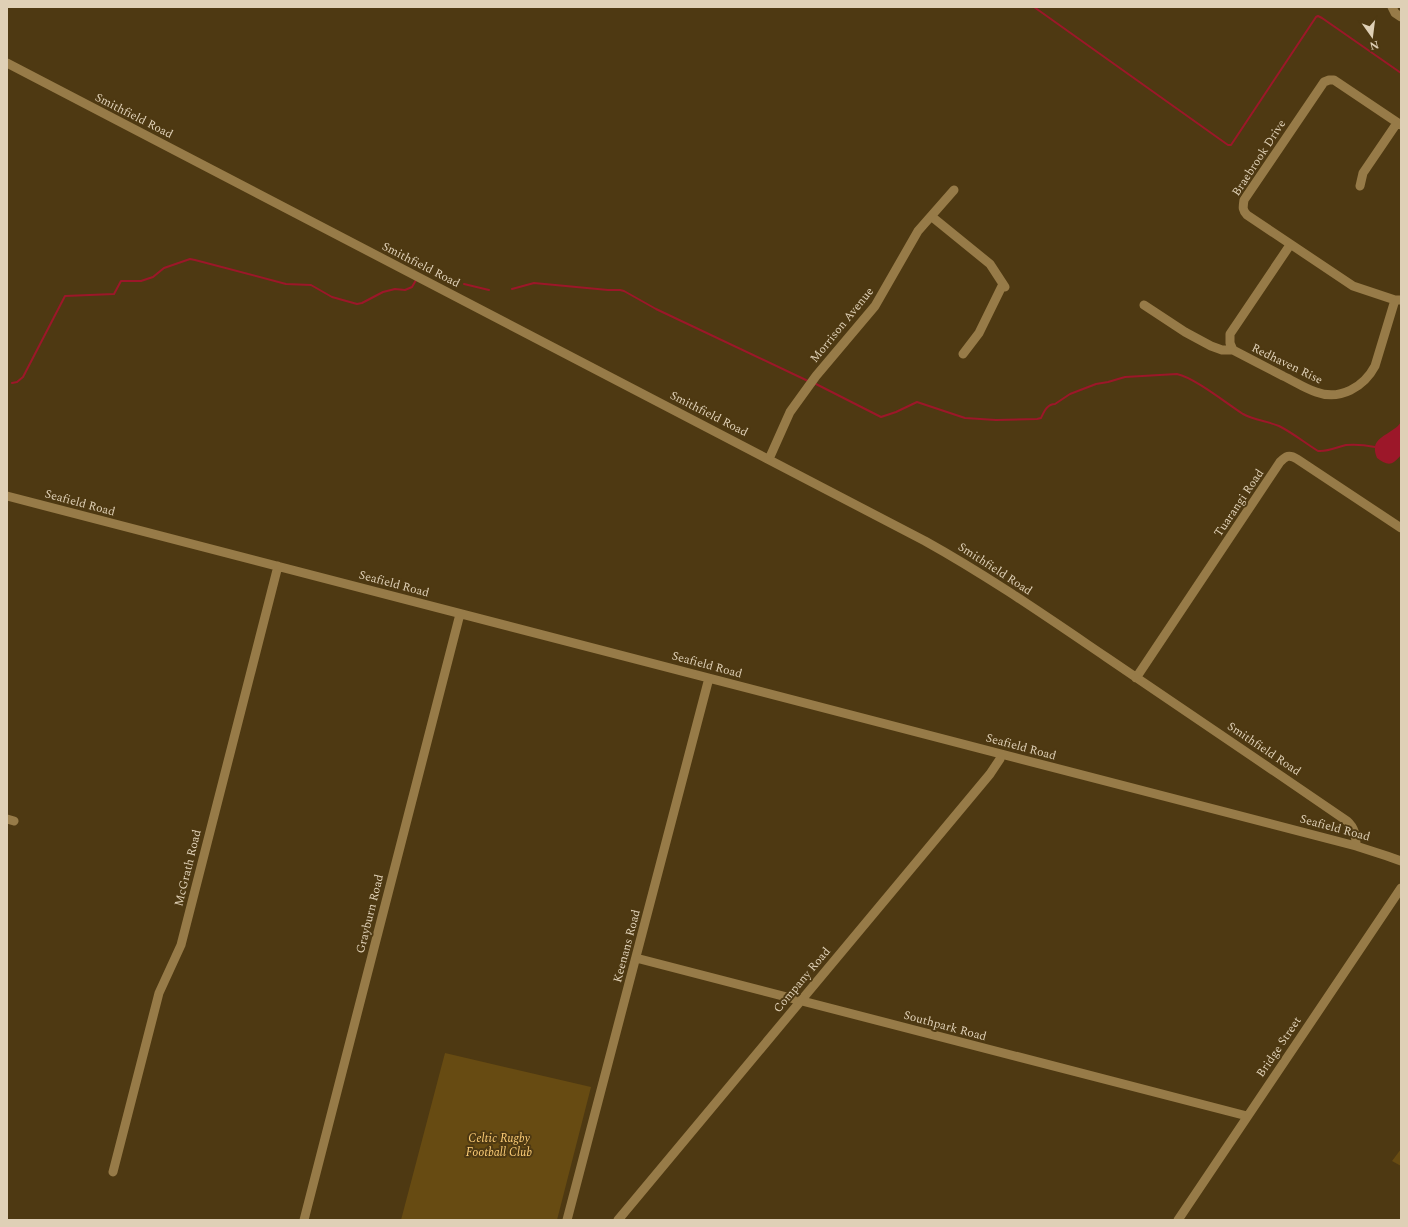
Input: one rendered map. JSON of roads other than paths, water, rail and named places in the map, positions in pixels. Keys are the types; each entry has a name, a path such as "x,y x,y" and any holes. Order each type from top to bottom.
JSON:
{"street":[{"path":"1392,7 1395,13 1401,16"},
{"name":"Smithfield Road","path":"7,63 925,540 951,555 1022,601 1347,821 1352,825 1356,834 1356,846"},
{"name":"Braebrook Drive","path":"1398,300 1352,286 1247,215 1243,212 1242,207 1244,200 1324,82 1334,80 1399,124"},
{"path":"1360,186 1364,173 1399,124"},
{"name":"Morrison Avenue","path":"769,459 790,412 814,379 875,306 918,232 954,190"},
{"path":"931,216 990,264 1004,285 979,333 963,354"},
{"name":"Redhaven Rise","path":"1290,245 1230,334 1230,343 1233,350 1316,392 1332,395 1348,392 1362,384 1373,370 1398,300"},
{"path":"1144,305 1185,332 1210,346 1222,350 1233,350"},
{"name":"Tuarangi Road","path":"1136,678 1276,469 1286,457 1292,456 1298,459 1401,527"},
{"name":"Seafield Road","path":"7,496 1356,846 1401,861"},
{"name":"McGrath Road","path":"113,1172 159,993 181,945 278,566"},
{"name":"Grayburn Road","path":"304,1220 460,614"},
{"name":"Keenans Road","path":"567,1220 709,678"},
{"name":"Company Road","path":"618,1220 990,774 1000,759 1001,754"},
{"name":"Bridge Street","path":"1178,1220 1401,888"},
{"name":"Southpark Road","path":"636,958 1247,1116"}],"waterway":[{"path":"1034,7 1228,145 1231,145 1318,16 1401,73"},
{"path":"12,383 17,382 23,377 65,296 114,294 121,281 141,281 153,277 164,268 190,259 286,284 311,285 332,297 357,304 383,292 395,289 405,290 412,287 416,280"},
{"path":"512,289 534,283 624,291 656,309 808,381"},
{"path":"464,284 489,290"},
{"path":"814,383 881,417 917,402 965,418 996,420 1037,419 1041,418 1050,405 1055,404 1070,394 1096,384 1125,377 1177,374 1193,380 1243,414 1279,426 1318,451 1329,450 1346,445 1375,447"}],"park label":[{"name":"Celtic Rugby Football Club","path":"499,1145"}]}
